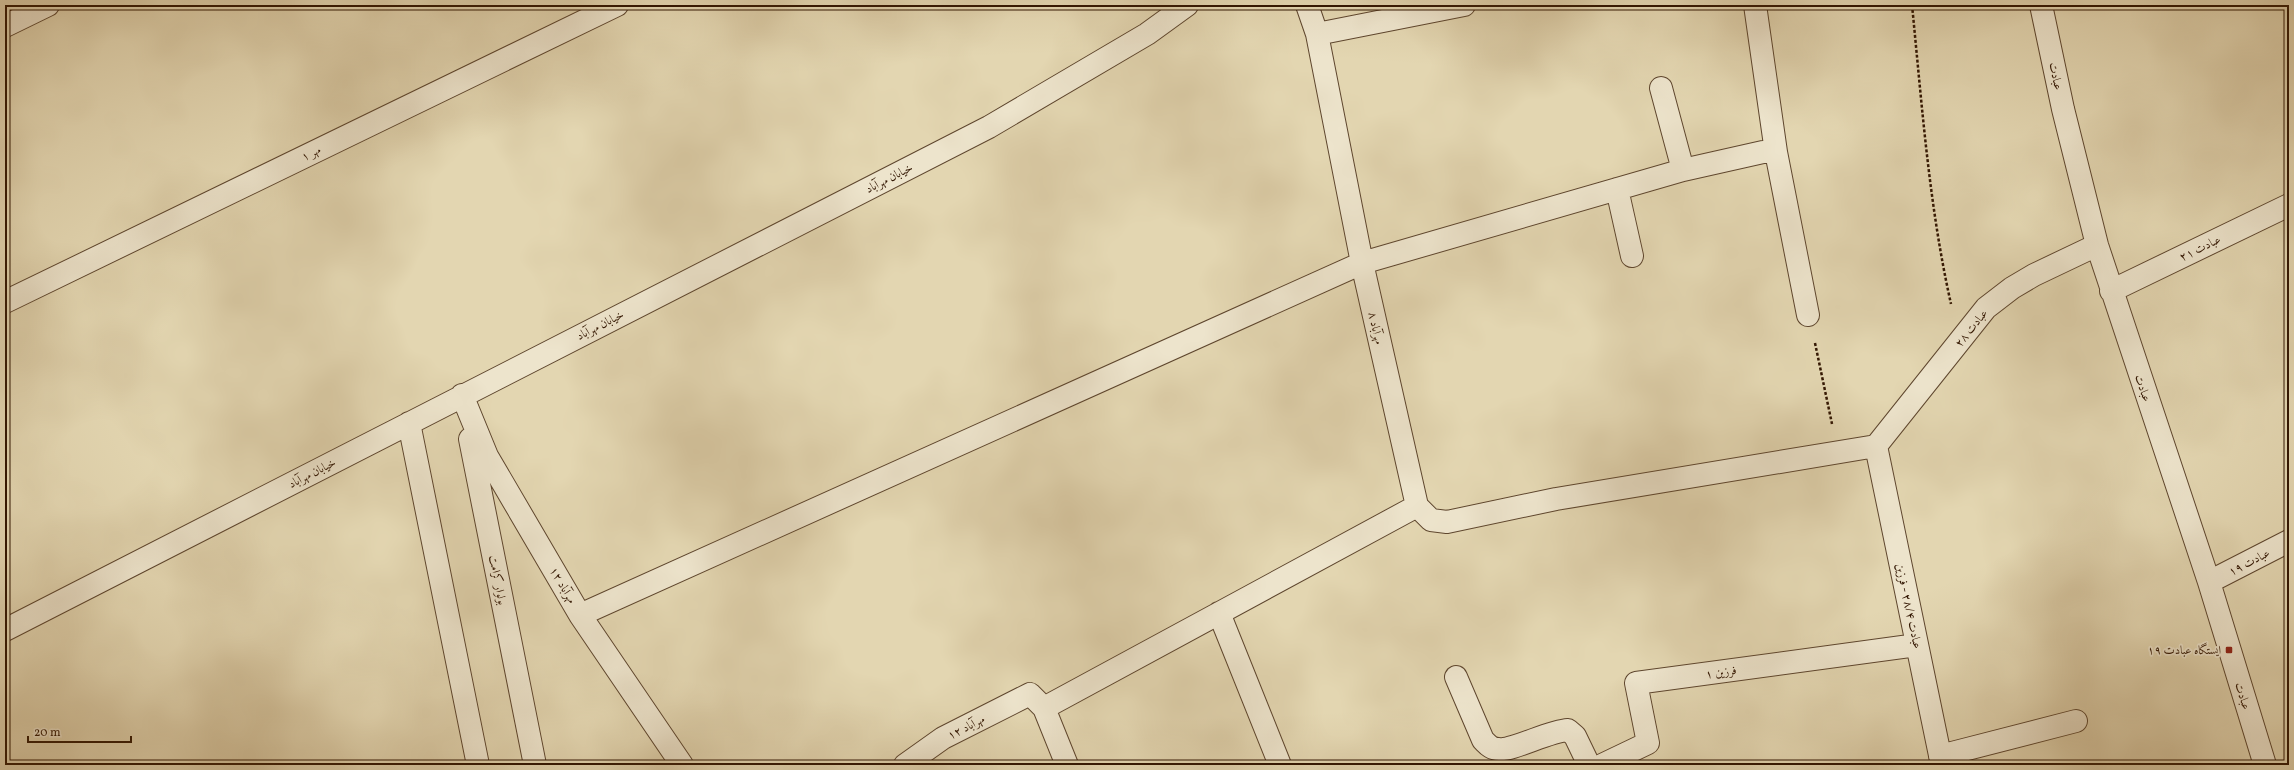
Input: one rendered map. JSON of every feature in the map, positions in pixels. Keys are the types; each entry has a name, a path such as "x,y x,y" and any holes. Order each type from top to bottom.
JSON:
{"street":[{"path":"5,26 48,5"},
{"name":"مهر ۱","path":"5,302 617,5"},
{"name":"خیابان مهرآباد","path":"5,630 462,395 989,127 1147,34 1187,5"},
{"name":"مهرآباد ۸","path":"1307,5 1317,34 1362,263 1417,506"},
{"path":"1317,34 1464,5"},
{"path":"1755,5 1776,152 1808,315"},
{"name":"عبادت","path":"2041,5 2063,109 2096,245 2209,582 2265,765"},
{"path":"1661,88 1683,170"},
{"path":"580,615 1362,263 1683,170 1763,152 1776,152"},
{"path":"1617,189 1632,256"},
{"name":"عبادت ۲۱","path":"2111,291 2289,206"},
{"name":"عبادت ۲۸","path":"1876,446 1986,308 2012,288 2096,245"},
{"name":"مهرآباد ۱۲","path":"462,395 487,456 580,615 682,765"},
{"name":"بولوار کرامت","path":"462,395 535,765"},
{"path":"409,423 478,765"},
{"path":"1417,506 1431,520 1447,522 1556,499 1876,446"},
{"name":"عبادت ۲۸/۴ - فرزین","path":"1876,446 1941,761"},
{"name":"مهرآباد ۱۲","path":"905,765 943,738 1037,701 1219,613 1417,506"},
{"name":"عبادت ۱۹","path":"2209,582 2289,541"},
{"path":"1219,613 1280,765"},
{"name":"فرزین ۱","path":"1602,765 1648,743 1636,683 1917,645"},
{"path":"1456,676 1483,740 1490,748 1500,750 1557,731 1568,730 1575,736 1588,765"},
{"path":"1037,701 1067,765"},
{"path":"1941,761 2076,721"}],"path":[{"path":"1912,5 1927,157 1943,268 1959,342"},
{"path":"1808,315 1838,453"}],"place":[{"name":"ایستگاه عبادت ۱۹","path":"2229,650"}]}
